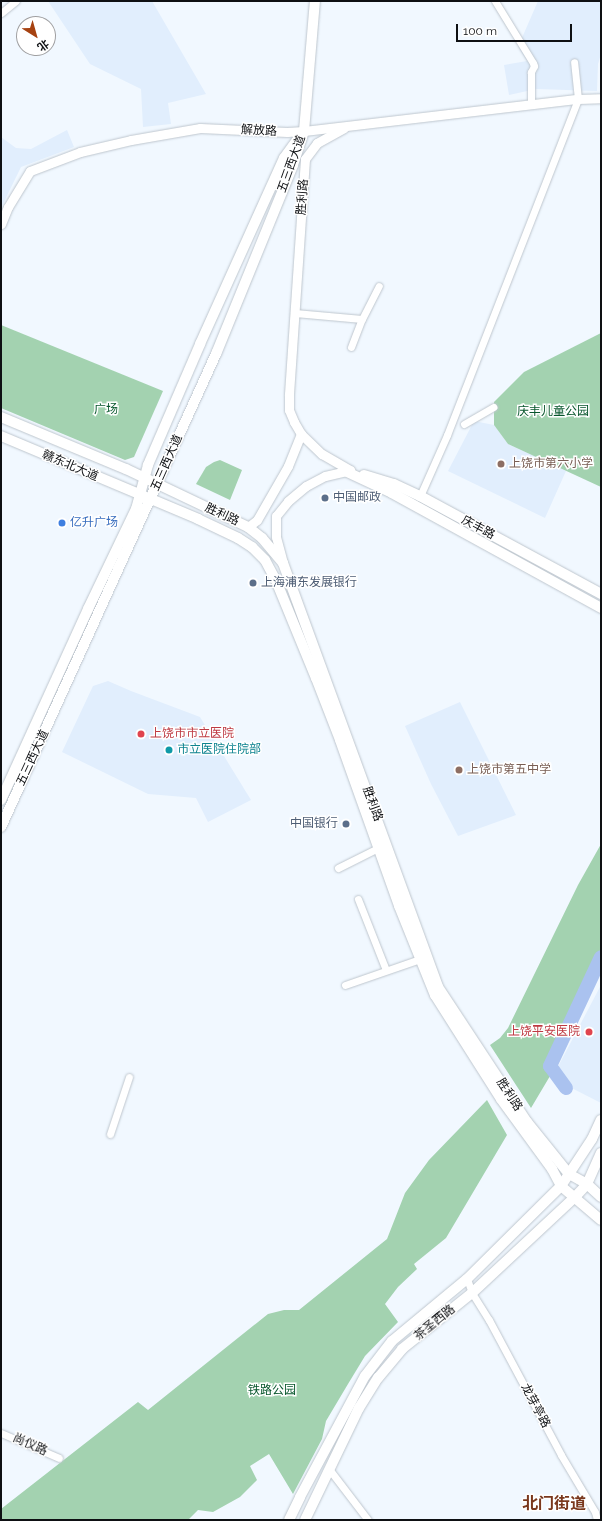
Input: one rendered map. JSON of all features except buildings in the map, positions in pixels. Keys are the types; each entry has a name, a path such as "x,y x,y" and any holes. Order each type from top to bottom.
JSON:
{"main road":[{"path":"304,131 315,1"},
{"name":"五三西大道","path":"1,800 88,609 136,509 148,465 200,344 284,158 304,131"},
{"name":"五三西大道","path":"1,827 219,347 293,165 304,131"},
{"name":"胜利路","path":"1,417 70,444 248,527 262,538 283,563 438,987 527,1122 569,1174"},
{"name":"赣东北大道","path":"1,436 118,487 139,494"},
{"path":"348,471 392,493 601,608"},
{"name":"庆丰路","path":"348,471 394,484 420,496 601,594"},
{"name":"胜利路","path":"139,494 238,538 252,547 265,560 277,583 316,678 378,848 435,996 474,1059 552,1170 561,1186"},
{"path":"601,1120 592,1139 569,1174 587,1184 601,1197"},
{"name":"茶圣西路","path":"305,1520 359,1408 378,1378 402,1349 472,1293 575,1197 587,1184 601,1153"},
{"name":"茶圣西路","path":"289,1520 364,1376 392,1341 467,1279 561,1186 569,1174"},
{"path":"561,1186 601,1220"}],"street":[{"path":"495,1 533,63 534,66 531,72 531,104"},
{"path":"1,13 10,2"},
{"path":"420,496 447,434 578,99 574,62"},
{"name":"解放路","path":"1,224 8,207 30,171 80,152 131,140 200,128 287,132 304,131 531,104 601,98"},
{"name":"胜利路","path":"348,471 322,454 301,434 289,410 305,159 318,143 349,125"},
{"path":"351,347 362,319 379,286"},
{"path":"295,313 362,319"},
{"path":"464,424 494,407"},
{"path":"248,527 257,520 288,466 301,434"},
{"path":"283,563 276,537 276,516 288,501 306,486 325,476 348,471"},
{"path":"338,868 378,848"},
{"path":"358,899 386,970"},
{"path":"345,985 420,959"},
{"path":"110,1134 129,1077"},
{"name":"龙芽亭路","path":"467,1279 472,1293 489,1320 597,1520"},
{"name":"尚仪路","path":"1,1433 59,1458"},
{"path":"329,1469 368,1520"}],"shaded area":[{"path":"48,1 152,1 206,94 168,103 171,124 143,127 141,89 90,64"},
{"path":"538,1 601,1 601,54 598,64 597,91 536,89 509,95 504,65 527,61 518,47"},
{"path":"67,130 74,147 21,167 1,208 1,137 16,148 31,149"},
{"name":"上饶市第六小学","path":"474,421 494,425 508,444 566,471 545,518 448,471"},
{"name":"上饶市市立医院","path":"108,681 200,717 251,800 208,822 196,798 148,794 62,752 93,686"},
{"name":"上饶市第五中学","path":"460,702 516,815 458,836 431,784 405,726"},
{"name":"上饶平安医院","path":"601,985 601,1103 552,1078"}],"green space":[{"name":"广场","path":"1,325 163,391 134,457 125,460 1,408"},
{"name":"庆丰儿童公园","path":"601,333 601,487 508,444 494,425 494,402 524,372"},
{"path":"220,460 242,470 230,500 196,484 206,467"},
{"path":"601,844 601,972 553,1071 531,1108 490,1045 500,1038 508,1028 578,885"},
{"name":"铁路公园","path":"487,1100 507,1135 446,1238 414,1264 417,1269 398,1287 385,1304 398,1322 365,1356 326,1421 322,1439 293,1494 269,1454 250,1466 257,1480 240,1497 213,1512 198,1510 188,1520 1,1520 1,1509 138,1402 148,1410 268,1314 284,1310 299,1310 387,1239 405,1193 429,1160"}],"waterway":[{"path":"566,1088 550,1066 601,957"}],"place":[{"name":"上饶市第六小学","path":"501,464"},
{"name":"中国邮政","path":"325,498"},
{"name":"亿升广场","path":"62,523"},
{"name":"上海浦东发展银行","path":"253,583"},
{"name":"上饶市市立医院","path":"141,734"},
{"name":"市立医院住院部","path":"169,750"},
{"name":"上饶市第五中学","path":"459,770"},
{"name":"中国银行","path":"346,824"},
{"name":"上饶平安医院","path":"589,1032"}],"district":[{"name":"北门街道","path":"554,1504"}]}
